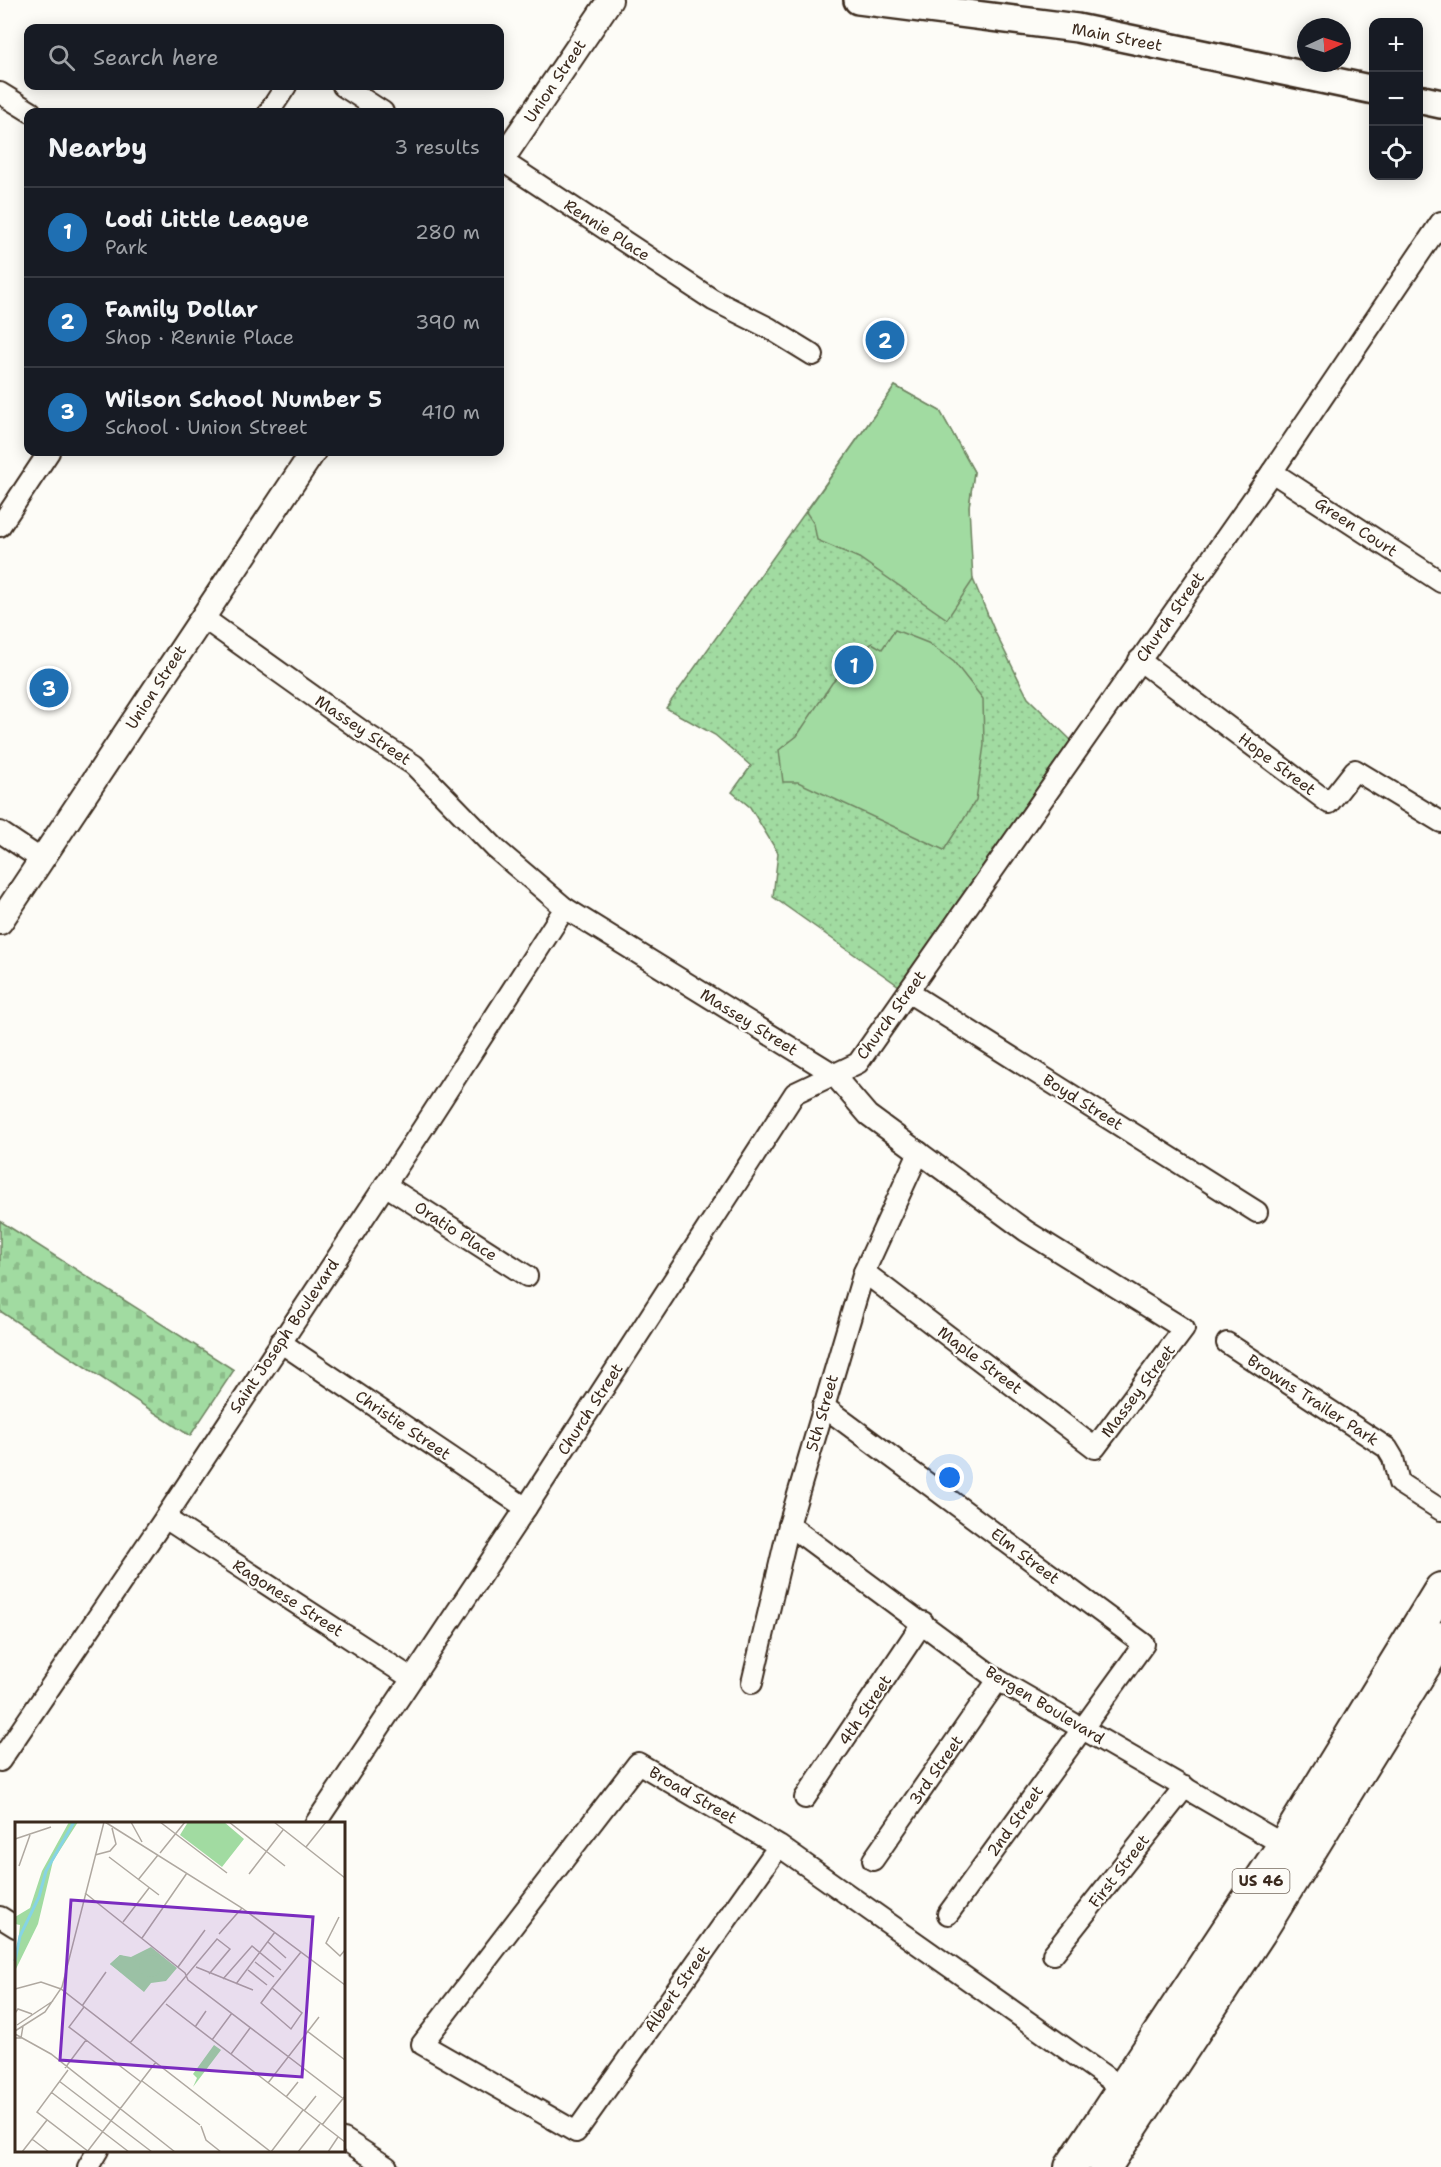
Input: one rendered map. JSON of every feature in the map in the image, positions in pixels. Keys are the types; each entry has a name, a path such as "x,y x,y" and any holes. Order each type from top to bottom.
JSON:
{"highway":[{"name":"US 46","path":"1071,2167 1284,1845 1441,1589"},
{"name":"US 46","path":"1105,2167 1264,1925 1441,1638"}],"main road":[{"name":"Main Street","path":"858,0 1077,28 1369,89"},
{"path":"1423,100 1441,104"}],"street":[{"name":"Union Street","path":"504,155 610,0"},
{"path":"272,108 283,90"},
{"path":"349,90 377,108"},
{"path":"0,93 24,108"},
{"name":"Rennie Place","path":"504,164 713,300 769,328 813,355"},
{"name":"Church Street","path":"316,1822 526,1508 795,1093 832,1073 858,1063 1272,472 1441,222"},
{"path":"0,526 46,456"},
{"name":"Union Street","path":"0,922 310,456"},
{"name":"Green Court","path":"1272,472 1441,582"},
{"name":"Massey Street","path":"202,617 366,734 414,765 496,849 565,908 832,1073 868,1115 1026,1231 1184,1329 1095,1448"},
{"name":"Hope Street","path":"1139,660 1329,803 1355,770 1441,822"},
{"path":"0,832 42,860"},
{"name":"Saint Joseph Boulevard","path":"0,1761 165,1518 565,908"},
{"name":"Boyd Street","path":"908,992 1257,1212"},
{"name":"5th Street","path":"752,1683 789,1525 864,1272 919,1152"},
{"name":"Oratio Place","path":"385,1185 527,1276"},
{"name":"Maple Street","path":"864,1272 1095,1448"},
{"name":"Christie Street","path":"280,1342 526,1508"},
{"name":"Browns Trailer Park","path":"1227,1343 1387,1448 1393,1458 1399,1483 1441,1510"},
{"name":"Elm Street","path":"823,1406 1144,1644 1083,1728"},
{"name":"Ragonese Street","path":"165,1518 411,1678"},
{"name":"Bergen Boulevard","path":"789,1525 923,1622 998,1680 1284,1845"},
{"name":"4th Street","path":"805,1798 923,1622"},
{"name":"3rd Street","path":"873,1860 998,1680"},
{"name":"2nd Street","path":"948,1914 1083,1728"},
{"name":"Broad Street","path":"576,2132 422,2044 638,1763 779,1845 1123,2089"},
{"name":"First Street","path":"1053,1954 1185,1787"},
{"name":"Albert Street","path":"576,2132 779,1845"},
{"path":"0,1917 15,1926"},
{"path":"345,2140 387,2167"},
{"path":"88,2167 98,2152"}],"green space":[{"path":"895,386 940,411 974,472 969,506 970,572 995,632 1028,698 1071,740 899,986 773,897 778,853 750,807 732,792 751,766 715,735 666,708"},
{"path":"895,386 940,411 974,472 969,506 973,580 947,619 859,558 817,540 814,524 806,512"},
{"path":"895,630 928,643 954,662 983,699 984,745 976,800 944,850 798,782 783,782 779,750 797,736 832,683 872,643 882,649"},
{"path":"0,1221 234,1370 190,1436 0,1311"}],"place":[{"name":"Family Dollar","path":"885,340"},
{"name":"Lodi Little League","path":"854,665"},
{"name":"Wilson School Number 5","path":"49,688"}]}
